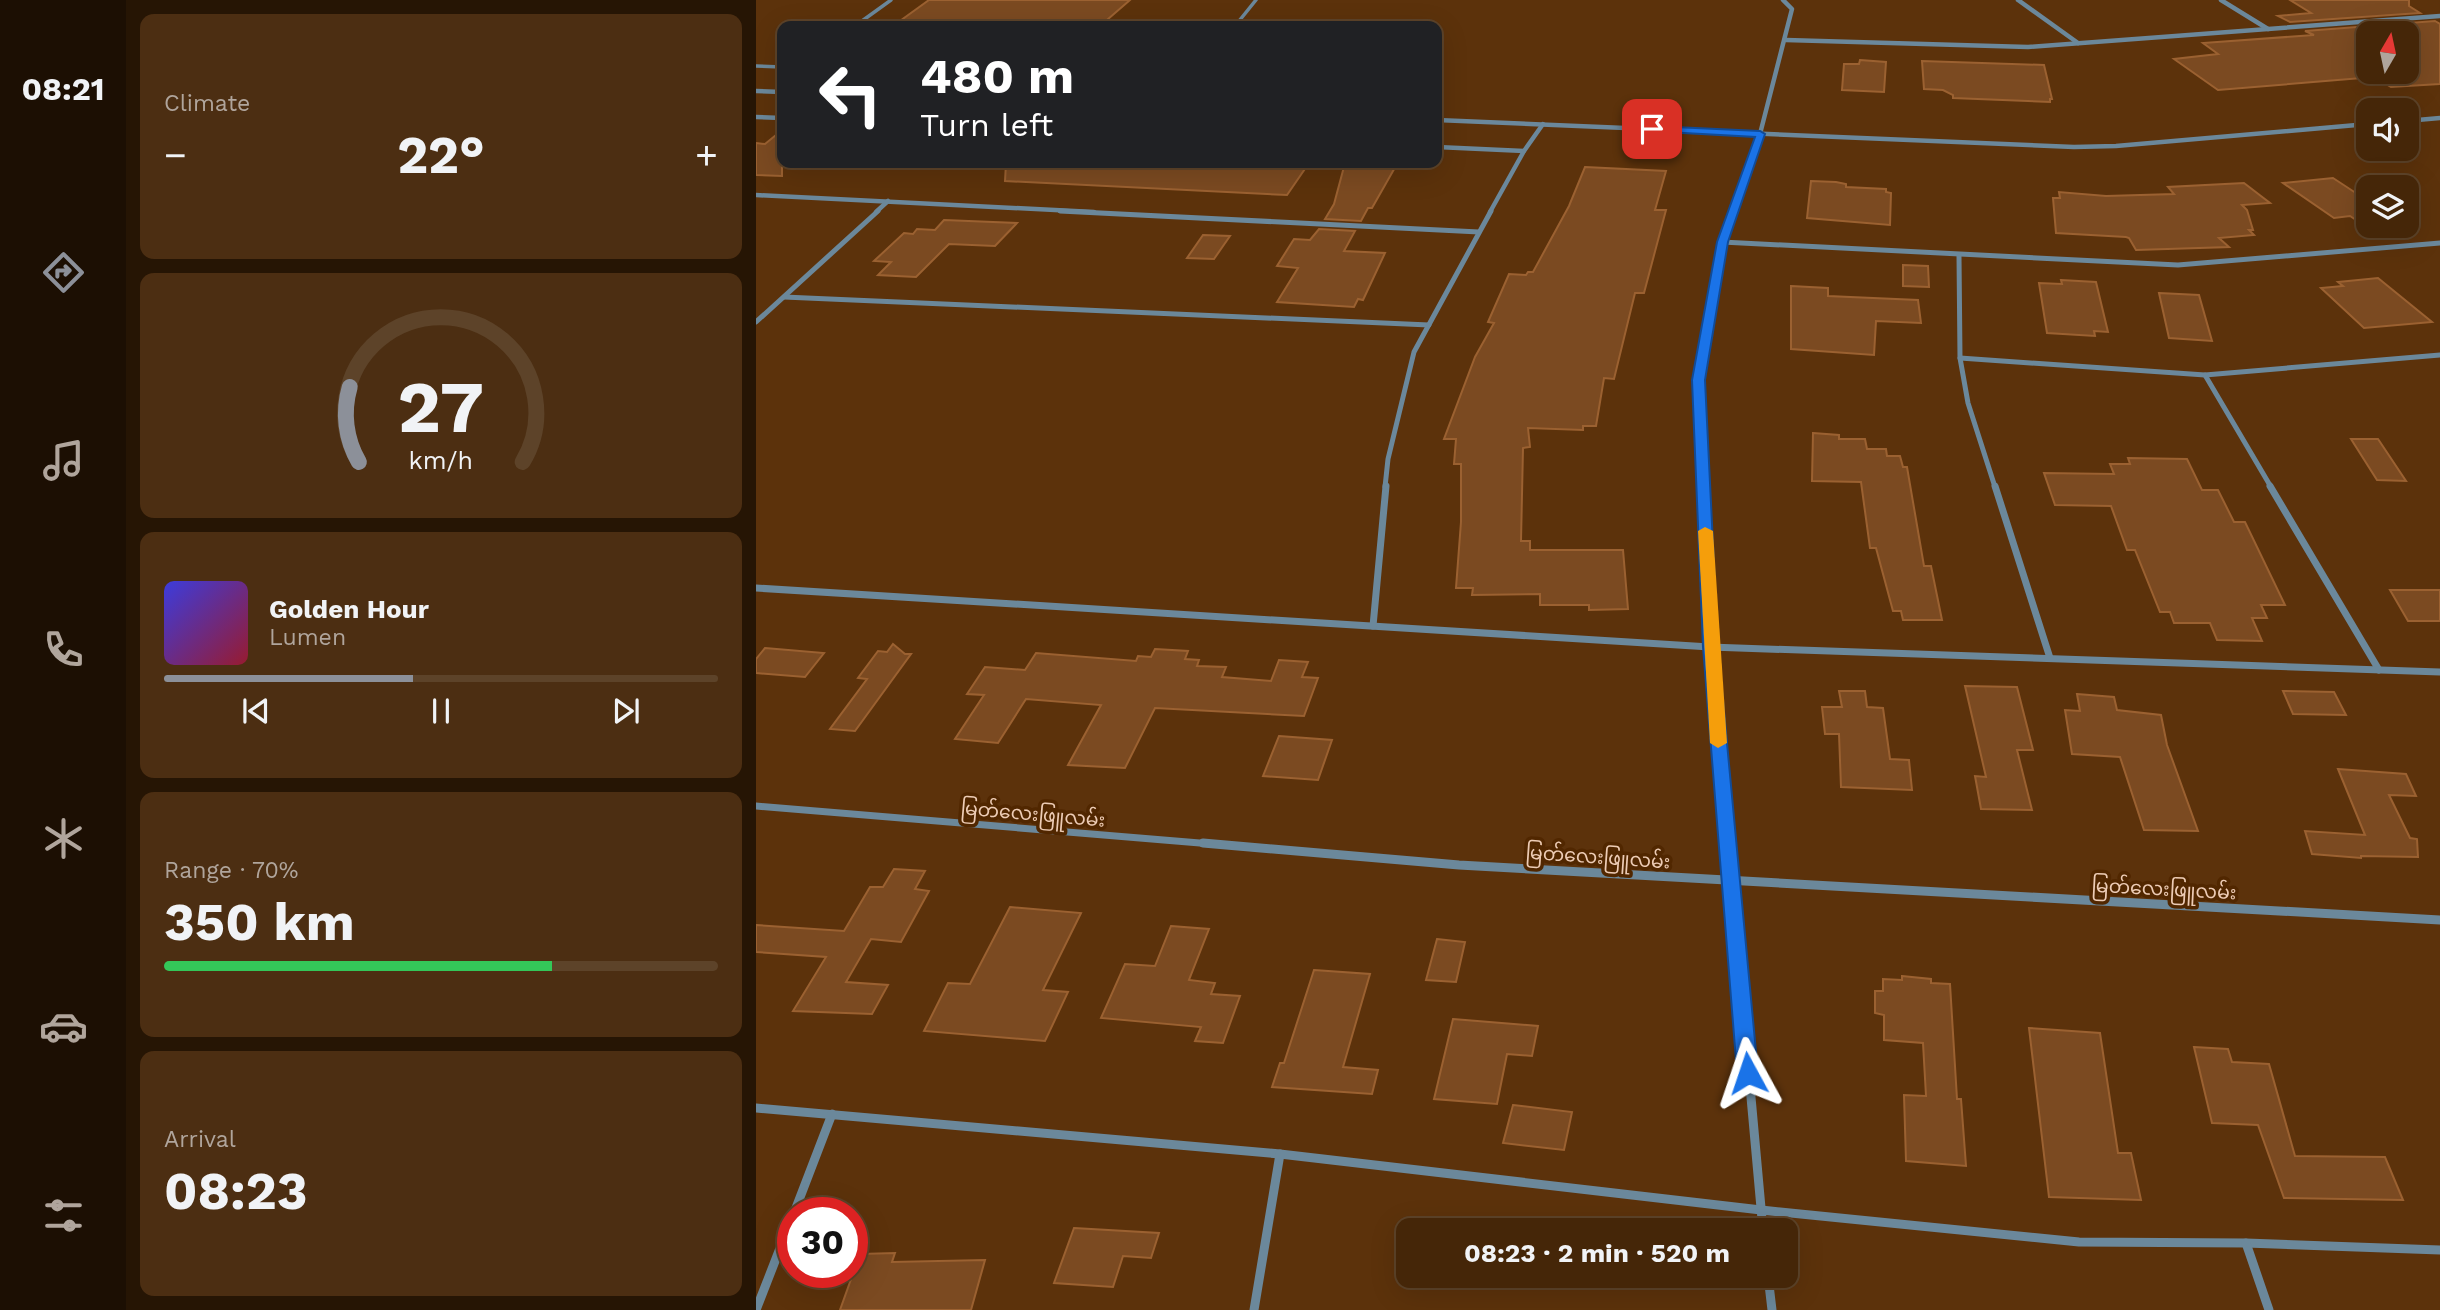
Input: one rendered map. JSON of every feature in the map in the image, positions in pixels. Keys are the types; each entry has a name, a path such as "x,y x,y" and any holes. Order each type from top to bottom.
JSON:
{"street":[{"path":"1762,1218 1710,647 1699,380 1722,242 1760,134 1786,40 1792,9 1783,0"},
{"path":"2018,0 2078,44"},
{"path":"2221,0 2269,30"},
{"path":"1786,40 2028,47 2440,16"},
{"path":"756,91 777,92"},
{"path":"756,117 777,118"},
{"path":"2419,120 2440,118"},
{"path":"1442,120 2084,147 2356,125"},
{"path":"1373,626 1388,459 1414,352 1524,151 1543,124"},
{"path":"1442,147 1524,151"},
{"path":"756,195 1479,232"},
{"path":"756,322 888,201"},
{"path":"1722,242 2178,265 2440,243"},
{"path":"1959,256 1960,358 1968,403 2050,658"},
{"path":"784,297 1429,325"},
{"path":"1960,358 2205,375 2440,355"},
{"path":"2205,375 2379,670"},
{"path":"756,588 1710,647 2440,672"},
{"name":"မြတ်လေးဖြူလမ်း","path":"756,806 1445,863 2440,920"},
{"path":"756,1108 1280,1154 1761,1210 2079,1242 2246,1242 2440,1250"},
{"path":"800,1197 832,1114"},
{"path":"1254,1310 1280,1154"},
{"path":"2246,1242 2269,1310"},
{"path":"756,1310 777,1256"},
{"path":"1769,1288 1772,1310"}],"lane":[{"path":"862,21 891,0"},
{"path":"1239,21 1256,0"},
{"path":"756,66 777,67"}],"building":[{"path":"929,0 1130,0 1106,21 900,21"},
{"path":"2290,0 2409,0 2409,6 2420,13 2290,22 2278,16 2311,13"},
{"path":"2435,21 2440,24 2440,84 2391,87 2386,84 2419,84 2419,22"},
{"path":"2356,27 2356,78 2218,90 2174,59 2218,54 2203,43 2314,35 2305,31"},
{"path":"1860,60 1886,62 1884,92 1842,90 1844,64 1859,64"},
{"path":"1922,61 2044,65 2052,99 2050,102 1953,98 1953,95 1943,90 1924,89"},
{"path":"777,134 777,168 782,168 782,176 756,175 756,143 765,144"},
{"path":"1585,167 1666,171 1655,210 1666,210 1644,293 1635,293 1614,379 1604,378 1596,426 1583,426 1583,430 1528,428 1530,447 1523,448 1521,541 1530,541 1530,550 1623,550 1628,609 1589,610 1589,605 1540,605 1540,594 1472,595 1473,588 1456,588 1461,522 1461,464 1454,464 1456,439 1444,439 1475,357 1494,323 1488,322 1509,274 1526,275 1533,272 1569,206"},
{"path":"1006,168 1306,168 1287,195 1005,181"},
{"path":"1344,168 1395,168 1372,208 1368,208 1361,221 1325,219 1334,204"},
{"path":"2333,178 2356,193 2356,220 2350,216 2334,218 2283,183"},
{"path":"1811,181 1836,182 1846,184 1846,187 1886,189 1886,192 1891,193 1890,225 1807,218"},
{"path":"2244,183 2270,203 2242,205 2247,210 2253,230 2249,230 2254,235 2219,238 2229,247 2136,250 2126,237 2056,233 2053,198 2060,198 2059,192 2106,196 2174,194 2168,187"},
{"path":"944,220 1017,223 995,246 949,244 916,277 878,275 891,262 874,261 904,233 913,234 917,229 935,230"},
{"path":"1319,229 1355,231 1344,251 1385,253 1363,300 1358,299 1354,307 1277,302 1298,268 1277,266 1294,239 1310,240"},
{"path":"1203,235 1230,236 1214,259 1187,258"},
{"path":"1903,265 1928,266 1929,287 1903,286"},
{"path":"2378,278 2432,322 2364,328 2321,288 2343,286 2338,282"},
{"path":"2061,280 2096,282 2108,332 2094,331 2095,336 2047,333 2039,283 2062,284"},
{"path":"1791,286 1828,288 1828,296 1918,300 1921,323 1876,321 1874,355 1791,349"},
{"path":"2159,293 2199,295 2212,341 2169,338"},
{"path":"1813,433 1839,435 1839,439 1865,439 1867,449 1886,449 1887,456 1900,456 1903,467 1907,467 1924,566 1931,566 1942,620 1903,620 1901,611 1893,611 1876,548 1870,548 1861,482 1812,481"},
{"path":"2351,439 2378,439 2406,481 2377,480"},
{"path":"2128,458 2187,459 2202,490 2218,490 2234,522 2245,522 2285,605 2261,605 2267,618 2252,618 2262,641 2217,640 2210,623 2174,623 2170,612 2160,612 2135,550 2127,550 2111,506 2055,505 2044,473 2114,474 2110,464 2130,464"},
{"path":"2390,590 2440,590 2440,621 2408,621"},
{"path":"893,644 905,654 911,654 855,731 830,729 867,679 858,678 878,651 887,652"},
{"path":"765,648 824,653 805,677 756,673 756,659"},
{"path":"1155,649 1188,651 1185,659 1199,660 1197,666 1226,667 1222,677 1271,681 1279,660 1308,662 1302,677 1318,678 1304,716 1155,708 1125,768 1068,765 1101,705 1026,699 998,743 955,739 984,695 967,694 985,667 1025,670 1036,653 1136,661 1138,656 1151,657"},
{"path":"1965,686 2017,687 2033,750 2017,750 2032,810 1981,809 1975,776 1986,777"},
{"path":"1839,691 1865,691 1867,707 1883,708 1890,759 1909,760 1912,790 1841,787 1839,734 1825,734 1822,707 1842,707"},
{"path":"2283,691 2334,692 2346,715 2293,714"},
{"path":"2077,694 2114,697 2117,710 2161,715 2167,745 2198,831 2144,830 2120,757 2072,754 2065,710 2080,711"},
{"path":"1279,736 1332,740 1318,780 1263,776"},
{"path":"2338,769 2406,774 2416,796 2389,795 2410,838 2417,839 2418,857 2361,858 2312,854 2305,831 2365,835"},
{"path":"894,869 925,871 915,889 929,891 901,942 871,939 846,982 888,985 872,1014 793,1011 826,957 756,952 756,925 844,931 870,887 883,887"},
{"path":"1010,907 1081,913 1043,990 1068,992 1045,1041 924,1031 948,983 970,984"},
{"path":"1171,926 1209,929 1189,980 1215,983 1211,994 1240,996 1223,1043 1195,1041 1201,1027 1101,1018 1125,964 1155,966"},
{"path":"1437,939 1465,942 1456,982 1426,980"},
{"path":"1314,970 1370,974 1343,1067 1378,1070 1372,1094 1272,1087 1280,1063 1284,1063"},
{"path":"1902,976 1931,979 1931,983 1950,984 1957,1099 1961,1099 1966,1166 1906,1161 1904,1095 1926,1096 1923,1043 1884,1040 1884,1015 1875,1013 1875,991 1883,991 1883,979 1902,980"},
{"path":"1453,1019 1538,1026 1532,1056 1507,1054 1497,1104 1434,1099"},
{"path":"2029,1028 2100,1033 2118,1153 2131,1153 2141,1200 2049,1197"},
{"path":"2194,1047 2228,1049 2232,1062 2269,1064 2295,1156 2385,1157 2403,1200 2284,1198 2258,1125 2212,1123"},
{"path":"1513,1105 1572,1112 1564,1150 1503,1143"},
{"path":"1074,1228 1159,1233 1151,1258 1123,1256 1113,1287 1054,1283"},
{"path":"895,1253 892,1262 985,1260 971,1310 840,1310 848,1288 868,1288 868,1254"}],"slow traffic":[{"path":"1705,531 1710,647 1718,743"}],"route":[{"path":"1652,129 1760,134 1722,242 1699,380 1710,647 1748,1073"}]}
